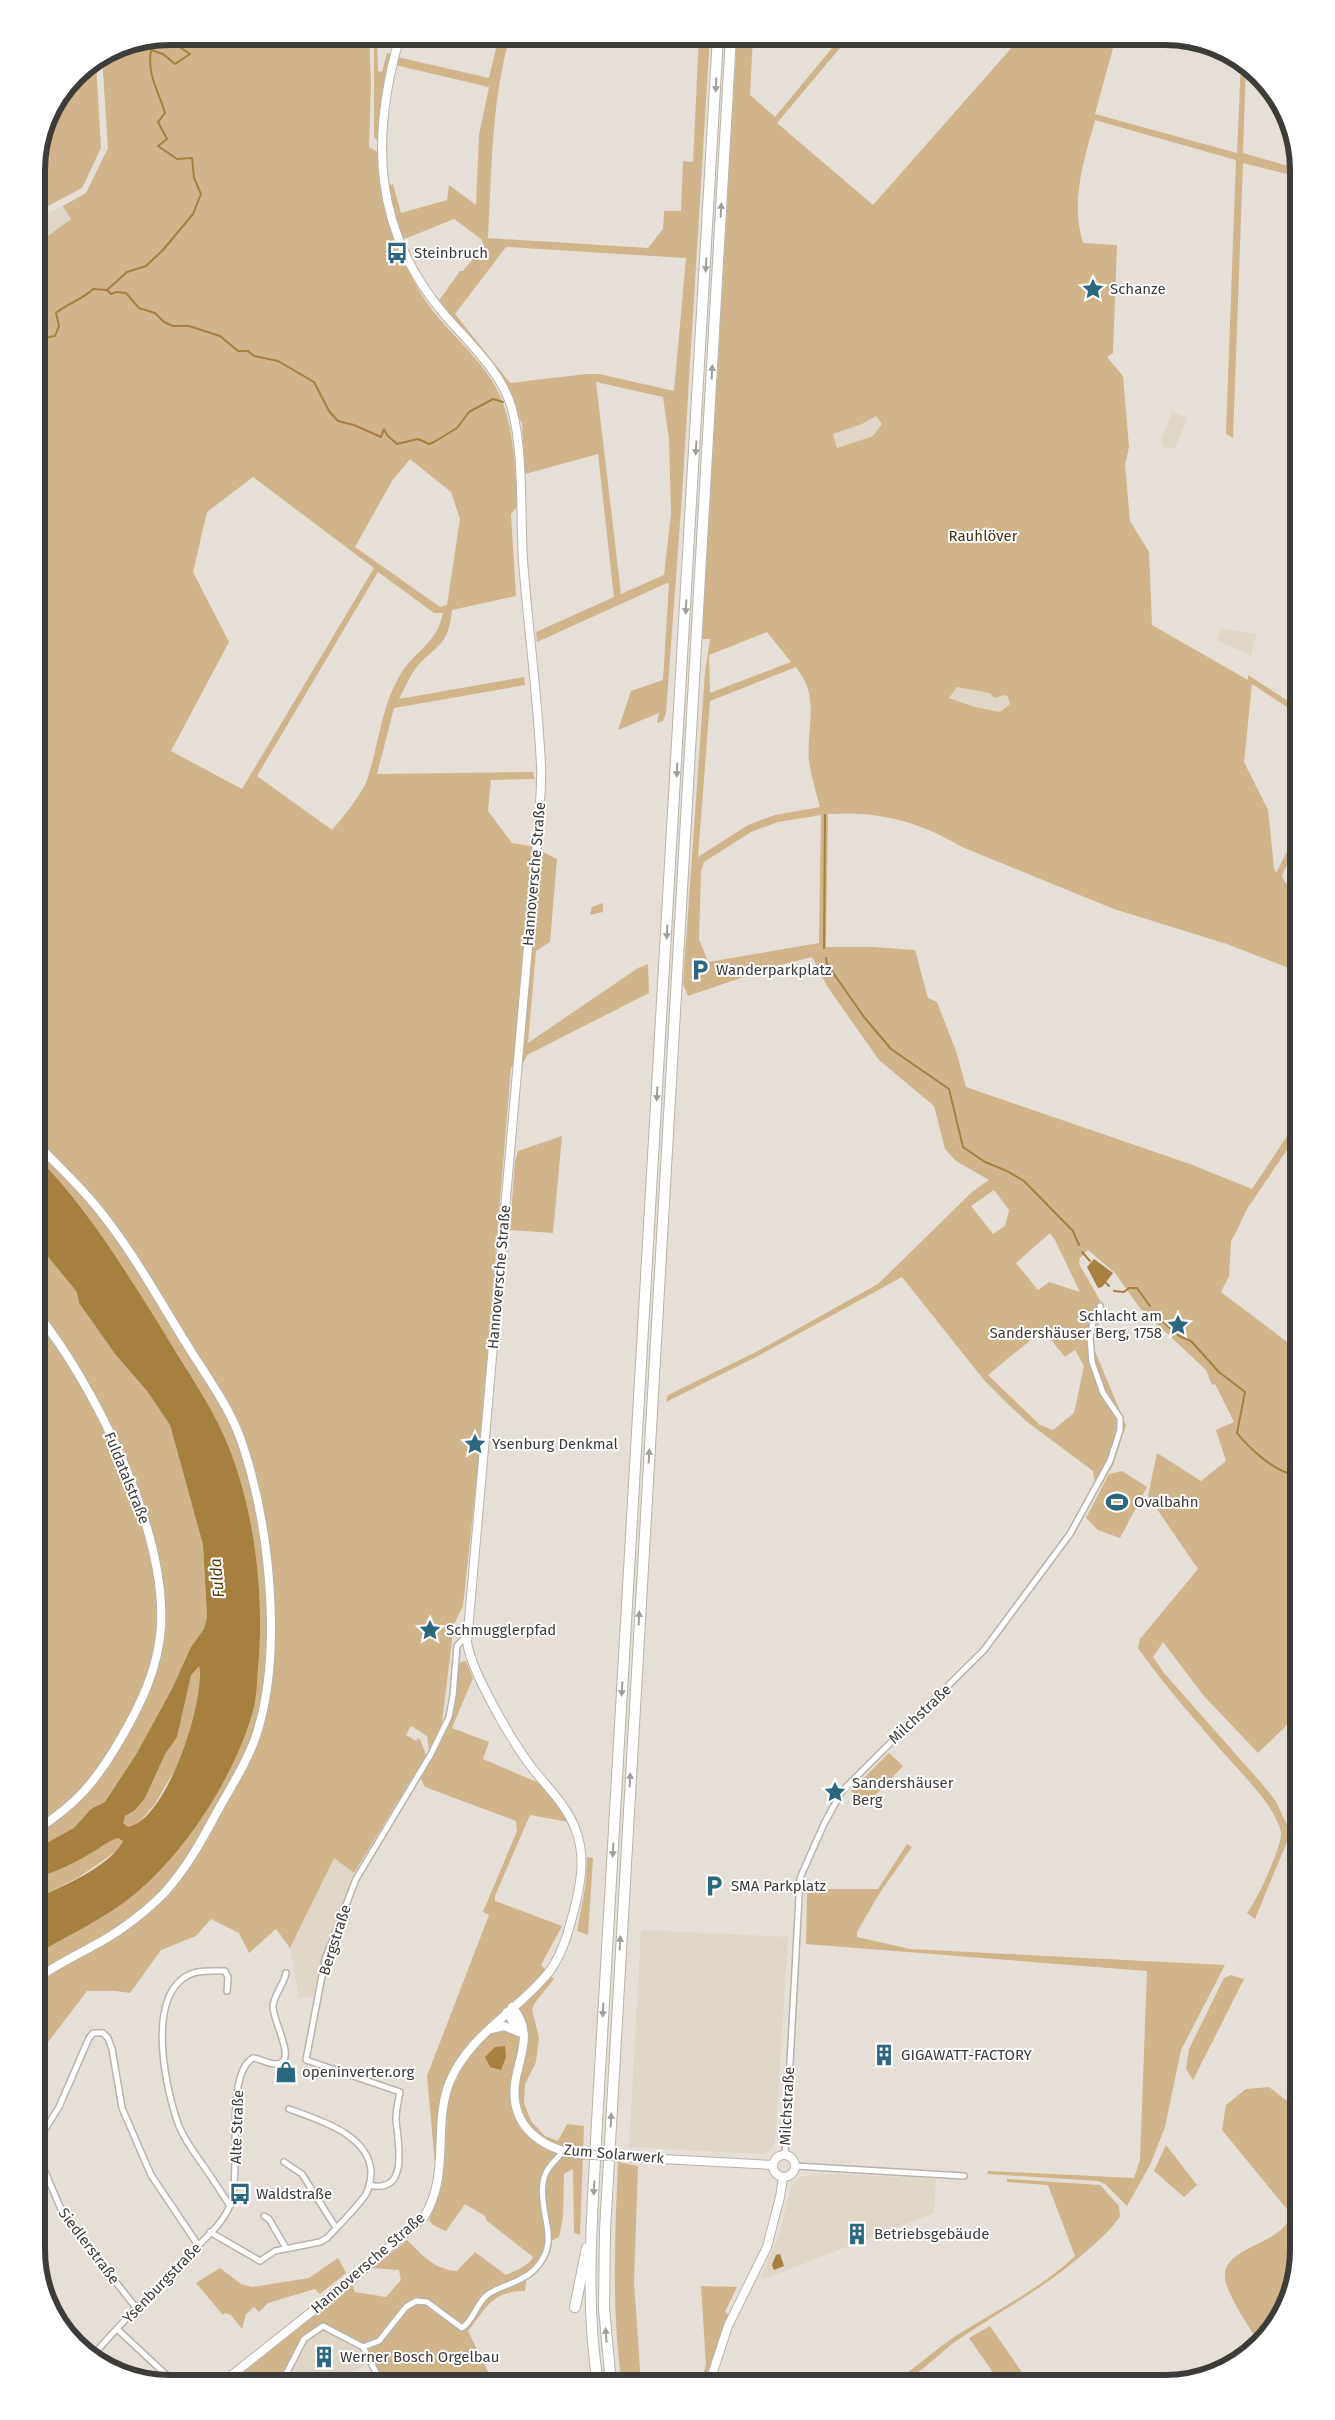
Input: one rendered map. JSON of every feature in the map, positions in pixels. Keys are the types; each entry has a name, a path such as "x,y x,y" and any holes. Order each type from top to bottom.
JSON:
{"highway":[{"path":"597,2375 593,2340 592,2230 717,45"},
{"path":"610,2375 604,2308 605,2220 730,45"},
{"path":"575,2307 592,2230"}],"main road":[{"name":"Hannoversche Straße","path":"233,2375 354,2278 424,2217 431,2206 438,2185 444,2102 448,2086 466,2054 485,2033 544,1977 561,1950 580,1884 581,1850 574,1826 567,1812 521,1752 475,1670 469,1655 467,1635 538,833 541,764 523,558 516,432 512,408 495,374 434,302 413,272 394,230 385,194 381,150 389,85 398,45"},
{"path":"45,1153 95,1206 127,1250 225,1406 244,1447 264,1532 270,1596 270,1668 256,1737 206,1832 179,1874 164,1893 103,1941 45,1973"},
{"name":"Fuldatalstraße","path":"45,1323 84,1382 134,1488 144,1514 156,1569 161,1626 148,1690 103,1769 84,1792 66,1809 45,1824"},
{"name":"Zum Solarwerk","path":"510,2009 519,2016 523,2054 514,2090 518,2112 527,2128 546,2144 563,2151 578,2154 773,2165"},
{"path":"485,2033 500,2026 512,2028 521,2035"},
{"path":"785,2155 793,2159 795,2166 791,2174 783,2177 776,2173 773,2165 776,2158 785,2155"},
{"path":"712,2375 728,2326 767,2247 780,2197 783,2177"}],"street":[{"name":"Milchstraße","path":"785,2155 800,1878 824,1824 842,1791 984,1650 1070,1534 1110,1461 1120,1430 1120,1418 1103,1393 1092,1362 1090,1338 1093,1322 1100,1310 1100,1306"},
{"name":"Bergstraße","path":"370,2185 382,2187 387,2185 393,2180 398,2168 401,2153 396,2111 400,2092 306,2060 325,1960 344,1909 362,1868 442,1732 453,1696 456,1646 467,1635"},
{"path":"227,1991 228,1977 225,1971 200,1971 180,1980 163,2012 161,2030 167,2078 179,2125 191,2150 208,2171 230,2206"},
{"name":"Alte Straße","path":"230,2206 234,2191 236,2114 240,2076 247,2062 253,2058 274,2064 286,2058 287,2052 274,2019 273,2004 286,1973"},
{"path":"45,2130 60,2107 85,2046 93,2033 103,2032 108,2038 122,2108 151,2174 198,2245"},
{"path":"210,2232 260,2261 275,2251 320,2242 328,2238 366,2194 370,2185 370,2160 362,2147 340,2130 289,2109"},
{"path":"364,2347 379,2341 406,2307 416,2301 427,2302 462,2328 470,2322 482,2299 493,2291 527,2276 533,2271 545,2256 548,2245 542,2183 548,2169 563,2151"},
{"path":"284,2162 302,2174 336,2228"},
{"path":"795,2166 964,2176"},
{"name":"Siedlerstraße","path":"45,2172 64,2216 137,2309"},
{"name":"Ysenburgstraße","path":"97,2351 210,2232 230,2206"},
{"path":"264,2216 269,2219 286,2248"},
{"path":"286,2375 304,2339 323,2326 364,2347 378,2375"},
{"path":"117,2330 165,2375"}],"shaded area":[{"path":"63,206 72,219 45,238 45,214"},
{"path":"1172,412 1187,418 1175,449 1162,447 1161,440"},
{"path":"876,416 882,424 873,436 838,448 833,434 862,424"},
{"path":"1221,628 1257,634 1251,656 1217,640"},
{"path":"959,687 1004,695 1008,697 1010,704 1000,712 975,707 949,697"},
{"path":"334,1858 354,1873 322,1961 316,1996 299,1998 290,1948"},
{"path":"641,1930 788,1937 775,2143 769,2151 761,2154 629,2147"},
{"path":"837,2174 936,2179 934,2213 764,2279 761,2277 779,2235 792,2184 799,2178 808,2175"},
{"path":"324,2324 364,2345 373,2360 348,2375 300,2375 289,2366 303,2337 313,2328"}],"green space":[{"path":"161,45 369,45 371,82 369,147 378,152 383,194 394,235 410,275 421,293 440,320 481,365 501,398 510,428 518,506 511,514 516,596 452,610 449,629 446,635 439,645 417,666 399,699 524,677 525,685 394,708 377,774 533,772 535,779 491,780 488,811 512,843 531,846 557,859 550,942 536,951 528,1043 638,968 648,964 649,993 527,1055 524,1062 511,1067 478,1468 463,1606 454,1624 442,1723 431,1747 429,1749 427,1736 411,1726 406,1735 416,1741 418,1738 420,1739 426,1755 354,1873 334,1858 290,1948 276,1929 249,1953 239,1933 211,1919 196,1936 161,1950 130,1993 87,1991 45,2046 45,1949 100,1919 135,1894 173,1856 208,1809 236,1758 254,1707 260,1640 259,1581 250,1522 244,1493 225,1438 193,1379 116,1257 87,1215 45,1166 45,238 71,219 63,206 86,193 108,148 102,65 122,54 145,47","holes":["410,459 451,492 460,519 447,605 440,607 355,547 392,481","253,477 374,568 242,789 171,751 229,642 193,572 207,512","378,572 434,613 443,613 436,632 400,675 384,713 367,780 356,799 332,830 257,776"]},
{"path":"374,45 377,45 378,71 382,72 387,53 391,54 383,95 378,141 374,137"},
{"path":"497,45 508,45 496,111 488,238 648,248 663,229 664,211 681,211 683,161 693,162 699,45 709,45 682,495 666,713 663,721 657,723 659,713 618,730 631,691 663,680 669,584 667,583 537,642 536,632 614,597 598,454 525,474 522,424 504,384 438,302 460,271 463,271 484,245 481,239 454,219 402,240 386,186 393,184 401,213 447,200 449,185 476,205 479,135 489,87 395,65 397,57 489,78","holes":["506,247 686,258 674,391 599,374 510,383 455,314","596,382 663,397 669,439 671,514 664,575 621,594"]},
{"name":"Rauhlöver","path":"736,45 753,45 750,95 775,117 835,45 842,45 777,123 873,205 1014,45 1114,45 1095,114 1237,153 1241,71 1246,75 1243,153 1290,166 1290,175 1243,163 1233,438 1226,434 1236,160 1095,120 1080,181 1078,212 1083,243 1117,245 1113,353 1107,357 1123,376 1129,447 1125,465 1130,521 1149,552 1152,625 1248,680 1248,675 1290,702 1290,709 1252,684 1244,762 1268,810 1276,873 1290,846 1290,859 1282,875 1284,881 1290,887 1290,968 1227,944 1114,909 962,847 930,830 913,824 881,816 846,813 828,814 826,947 873,947 915,950 928,998 937,1002 956,1051 966,1087 1190,1164 1252,1189 1290,1132 1290,1145 1247,1209 1231,1241 1229,1276 1221,1292 1290,1344 1290,1720 1258,1753 1204,1696 1163,1642 1153,1657 1164,1673 1275,1800 1290,1831 1290,1838 1255,1919 1247,1913 1262,1886 1278,1849 1281,1832 1277,1822 1264,1800 1178,1700 1138,1648 1140,1639 1198,1569 1148,1496 1157,1453 1201,1481 1226,1461 1216,1430 1234,1422 1215,1384 1212,1385 1206,1370 1140,1308 1115,1273 1088,1250 1080,1258 1079,1264 1105,1309 1094,1333 1094,1349 1126,1425 1113,1465 1101,1486 1094,1479 1093,1471 1026,1421 984,1380 902,1277 758,1356 666,1402 668,1395 756,1352 878,1284 972,1192 989,1180 956,1161 945,1149 934,1106 879,1060 827,986 812,957 773,967 688,996 683,984 705,672 710,639 702,639","holes":["876,416 882,424 873,436 837,448 833,434 862,424","767,632 791,662 710,693 709,655","796,667 804,679 808,690 811,713 809,761 820,807 775,815 748,825 698,857 710,701","957,687 990,693 995,698 1004,695 1008,697 1010,704 1000,712 975,707 949,698","821,815 819,943 708,962 699,939 701,871 704,862 751,832 778,822","708,963 706,973 699,975 695,967","994,1190 1009,1210 1005,1226 993,1234 971,1206","1050,1233 1080,1292 1049,1282 1038,1290 1016,1263","1039,1333 1051,1340 1065,1357 1075,1350 1084,1366 1074,1413 1053,1430 1040,1425 988,1375"]},
{"path":"96,69 101,148 82,188 46,207 45,161 47,145 54,122 66,100 76,87"},
{"path":"603,903 603,912 590,915 592,907"},
{"path":"562,1136 553,1233 510,1230 515,1161 518,1151"},
{"path":"45,1253 78,1292 79,1303 115,1354 147,1391 170,1425 203,1545 207,1617 199,1666 200,1688 191,1732 180,1761 155,1804 123,1841 118,1850 79,1877 45,1894"},
{"name":"Ovalbahn","path":"1122,1471 1147,1487 1120,1538 1098,1530 1086,1518 1109,1474"},
{"path":"466,1661 473,1678 452,1728 489,1742 483,1759 539,1783 563,1810 569,1822 530,1815 495,1896 495,1901 562,1926 541,1965 554,1979 534,2004 532,2010 539,2038 536,2062 525,2084 524,2103 531,2121 545,2136 558,2141 567,2124 584,2126 580,2235 574,2233 573,2169 564,2174 563,2217 559,2237 547,2243 543,2254 527,2272 525,2291 497,2297 468,2331 490,2375 379,2375 364,2345 324,2324 308,2334 302,2341 284,2375 239,2375 352,2285 355,2292 386,2297 401,2280 399,2270 373,2268 407,2240 429,2261 449,2270 457,2271 475,2252 506,2275 525,2266 533,2257 486,2220 485,2216 465,2204 446,2231 433,2225 429,2220 442,2185 436,2175 427,2076 489,1915 483,1912 517,1831 516,1821 425,1787 420,1777 437,1750 448,1724 461,1662"},
{"path":"889,1753 903,1766 867,1804 851,1791"},
{"path":"907,1844 912,1847 879,1894 857,1932 857,1937 910,1949 1225,1965 1181,2050 1165,2127 1150,2165 1127,2206 1105,2184 1098,2181 987,2174 988,2171 1134,2178 1140,2160 1147,1971 806,1944 807,1889 878,1889"},
{"path":"587,1857 593,1858 588,1935 577,1931 586,1883"},
{"path":"1231,1975 1244,1979 1193,2080 1186,2069 1189,2049 1224,1978"},
{"path":"1269,2087 1290,2103 1290,2213 1222,2130 1226,2105 1246,2089"},
{"path":"1166,2145 1197,2185 1184,2197 1154,2171"},
{"path":"618,2162 638,2166 634,2282 640,2375 621,2375 615,2301"},
{"path":"1007,2179 1100,2185 1119,2206 1120,2216 1102,2237 1073,2263 1022,2299 969,2332 915,2374 905,2375 957,2335 1033,2289 1075,2256 1048,2185 1007,2182"},
{"path":"1290,2213 1290,2250 1286,2283 1277,2306 1255,2338 1229,2290 1226,2283 1226,2270 1231,2261 1241,2253 1278,2233 1286,2224"},
{"path":"338,2258 346,2273 320,2294 315,2289 268,2303 259,2312 254,2307 246,2314 242,2329 231,2315 225,2313 223,2315 196,2283 220,2268 241,2284 252,2287 309,2278"},
{"path":"701,2286 737,2287 725,2312 729,2315 707,2375 703,2375 706,2366"},
{"path":"990,2326 1024,2375 995,2375 969,2338"}],"water":[{"name":"Fulda","path":"45,1166 88,1216 132,1281 211,1409 225,1438 244,1493 250,1522 259,1582 260,1641 254,1707 236,1758 208,1809 173,1856 135,1894 100,1919 45,1949 45,1895 97,1867 117,1850 123,1841 118,1838 114,1839 71,1864 45,1874 45,1844 74,1828 91,1809 105,1802 137,1753 172,1689 191,1647 204,1629 207,1617 203,1545 170,1425 147,1391 115,1354 79,1303 77,1292 45,1253","holes":["199,1666 200,1683 190,1731 169,1783 156,1804 142,1820 128,1827 123,1823 125,1816 135,1810 145,1798 165,1754 177,1737 191,1675"]},
{"path":"1094,1259 1113,1273 1102,1287 1098,1288 1087,1267"},
{"path":"505,2046 506,2057 501,2070 490,2067 485,2057 495,2047"},
{"path":"780,2254 784,2266 774,2270 772,2265 776,2255"}],"waterway":[{"path":"45,338 55,336 59,326 56,313 93,289 107,290 127,272 146,266 163,250 193,214 201,194 194,178 192,158 177,159 158,146 167,139 158,122 165,113 152,75 151,50 163,54 175,64 190,54 177,45"},
{"path":"107,290 111,294 116,292 126,293 139,308 155,313 164,322 173,326 189,326 220,336 238,351 248,351 254,356 278,361 314,382 329,411 338,421 354,425 381,437 384,429 387,435 397,444 418,439 429,444 457,428 469,412 493,399 503,402"},
{"path":"824,948 825,815"},
{"path":"826,958 827,964 864,1017 891,1049 949,1089 963,1147 985,1162 1007,1171 1024,1181 1073,1231 1079,1245"},
{"path":"1082,1252 1090,1261"},
{"path":"1105,1282 1109,1286"},
{"path":"1114,1291 1124,1292 1129,1288 1137,1288 1150,1306"},
{"path":"1160,1319 1179,1336 1191,1341 1219,1372 1245,1392 1237,1433 1262,1458 1290,1474"}],"place":[{"name":"Steinbruch","path":"397,253"},
{"name":"Schanze","path":"1093,289"},
{"name":"Wanderparkplatz","path":"700,970"},
{"name":"Schlacht am Sandershäuser Berg, 1758","path":"1178,1325"},
{"name":"Ysenburg Denkmal","path":"475,1444"},
{"name":"Ovalbahn","path":"1117,1502"},
{"name":"Schmugglerpfad","path":"430,1630"},
{"name":"Sandershäuser Berg","path":"835,1792"},
{"name":"SMA Parkplatz","path":"714,1886"},
{"name":"GIGAWATT-FACTORY","path":"884,2055"},
{"name":"openinverter.org","path":"286,2072"},
{"name":"Waldstraße","path":"240,2194"},
{"name":"Betriebsgebäude","path":"857,2234"},
{"name":"Werner Bosch Orgelbau","path":"324,2357"}]}
